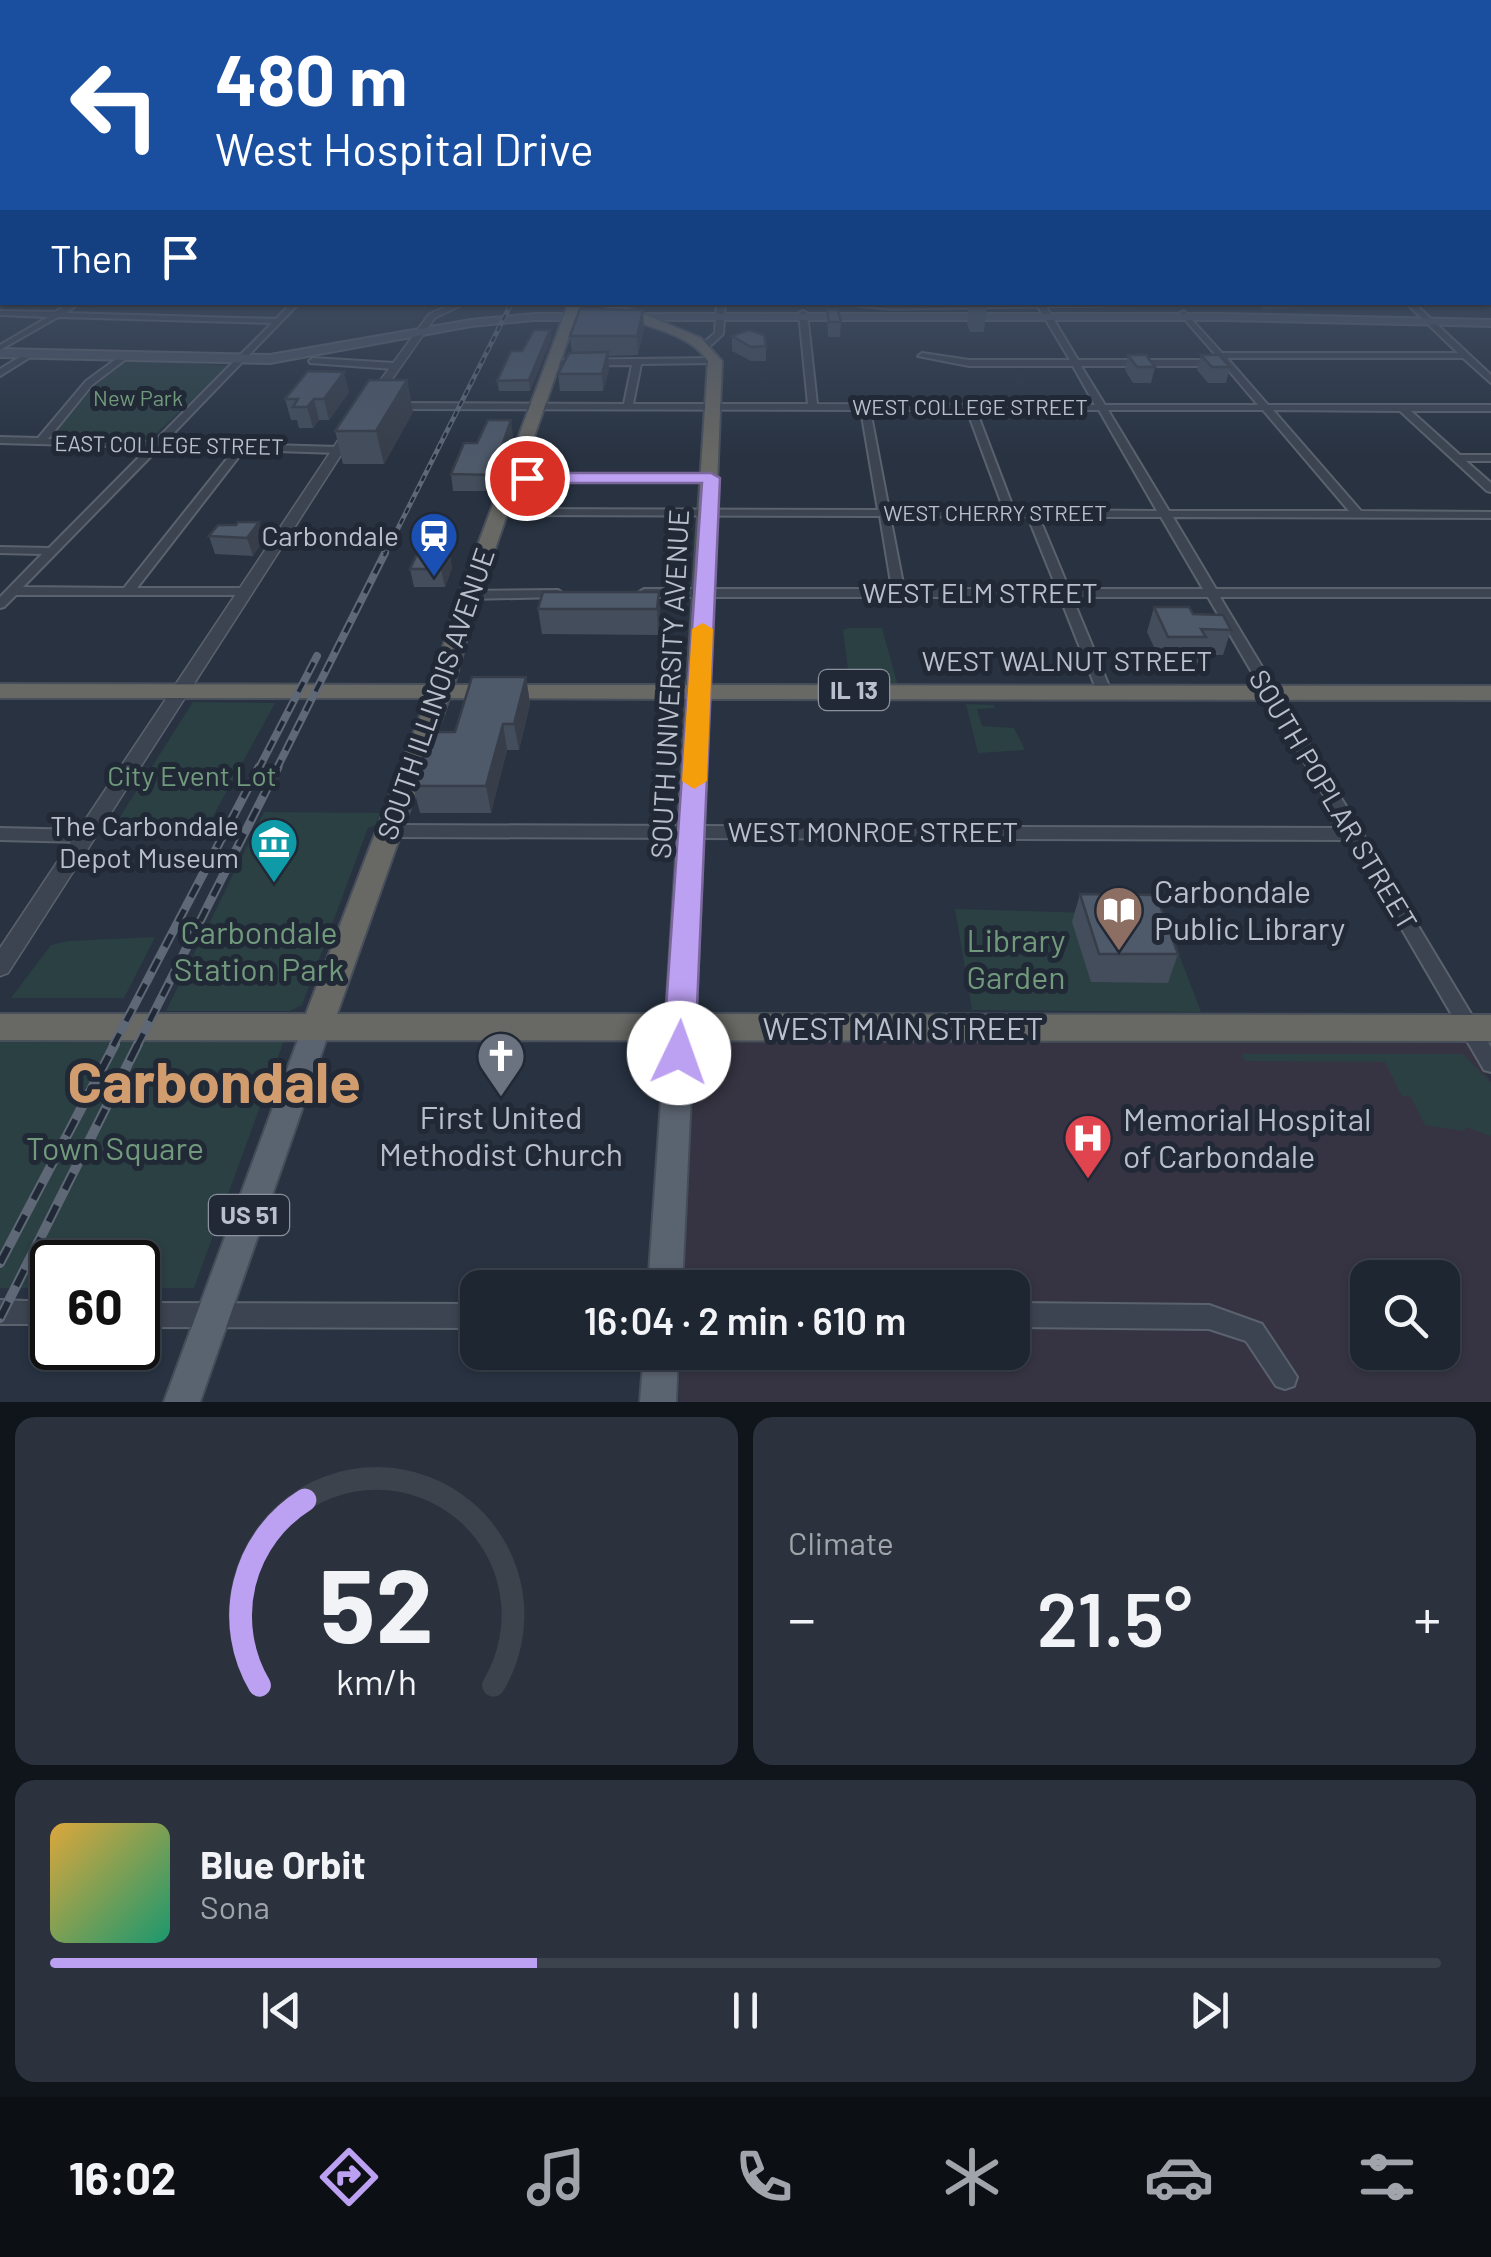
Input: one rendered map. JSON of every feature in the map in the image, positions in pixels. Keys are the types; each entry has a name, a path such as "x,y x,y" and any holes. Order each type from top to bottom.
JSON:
{"highway":[{"name":"SOUTH ILLINOIS AVENUE","path":"316,1029 441,690 469,595 566,326"},
{"path":"657,326 704,346 715,362"},
{"name":"SOUTH UNIVERSITY AVENUE","path":"680,1029 715,362"},
{"name":"IL 13","path":"0,691 180,691"},
{"name":"WEST WALNUT STREET","path":"180,691 1491,693"},
{"name":"WEST MAIN STREET","path":"0,1027 1480,1028"}],"main road":[{"path":"0,350 244,359 296,356 416,336 441,326"},
{"path":"244,359 461,326"},
{"name":"US 51","path":"182,1402 316,1029"},
{"path":"666,1270 680,1029"},
{"path":"658,1402 660,1370"}],"street":[{"path":"0,350 38,326"},
{"path":"0,604 273,326"},
{"path":"367,407 424,326"},
{"path":"704,346 718,334 719,326"},
{"path":"804,326 813,407"},
{"name":"SOUTH POPLAR STREET","path":"1054,326 1268,692 1480,1028 1491,1064"},
{"path":"1197,326 1357,514"},
{"path":"1433,326 1491,380"},
{"path":"0,373 32,354"},
{"path":"922,356 969,363 1076,364 1463,356"},
{"path":"40,442 89,383 123,357"},
{"path":"313,361 394,366"},
{"path":"628,407 637,362"},
{"path":"552,363 715,362"},
{"path":"1476,366 1491,367"},
{"path":"970,406 1010,513"},
{"name":"WEST COLLEGE STREET","path":"367,407 1491,408"},
{"path":"864,407 899,593"},
{"path":"1403,408 1491,489"},
{"path":"0,967 356,423"},
{"name":"EAST COLLEGE STREET","path":"0,440 338,450"},
{"path":"128,591 241,447"},
{"path":"1457,458 1491,458"},
{"path":"511,478 711,478"},
{"name":"WEST CHERRY STREET","path":"498,512 1491,515"},
{"path":"1032,513 1104,691"},
{"path":"0,550 52,551"},
{"path":"13,591 244,592"},
{"name":"WEST ELM STREET","path":"631,593 1491,593"},
{"path":"469,595 571,594"},
{"name":"WEST MONROE STREET","path":"389,831 1356,834"},
{"path":"0,834 84,836"},
{"path":"1,1312 30,1313"},
{"path":"1030,1315 1209,1317 1254,1332 1285,1377"},
{"path":"160,1316 460,1316"}],"shaded area":[{"name":"Memorial Hospital of Carbondale","path":"690,1037 1465,1038 1491,1082 1491,1402 679,1402 680,1370 1030,1370 1030,1270 683,1270"}],"green space":[{"name":"New Park","path":"128,359 228,366 149,440 52,436 95,386"},
{"path":"882,628 898,686 850,685 843,630"},
{"name":"City Event Lot","path":"193,702 275,703 211,820 118,820"},
{"path":"966,704 994,705 995,708 977,709 982,726 1014,728 1025,750 978,753"},
{"name":"Carbondale Station Park","path":"264,812 380,813 375,826 368,828 302,1005 290,1011 166,1011"},
{"name":"Library Garden","path":"955,909 1164,915 1201,1012 972,1010"},
{"path":"155,937 124,998 11,998 51,945"},
{"name":"Town Square","path":"0,1035 285,1038 194,1288 160,1288 160,1240 30,1240 30,1288 0,1288"},
{"path":"1242,1054 1463,1054 1491,1083 1491,1136 1466,1127 1464,1131 1425,1125 1411,1097 1402,1096 1385,1062 1245,1061"}],"building":[{"path":"574,326 639,326 637,336 570,336"},
{"path":"534,330 550,330 529,380 497,381 511,351 522,351"},
{"path":"749,330 764,335 766,346 751,347 732,336"},
{"path":"608,352 602,374 558,374 569,353"},
{"path":"1128,355 1146,355 1155,367 1137,367"},
{"path":"1201,355 1219,355 1230,367 1212,367"},
{"path":"308,371 344,372 324,399 314,399 307,407 293,407 298,399 285,399"},
{"path":"369,380 407,380 376,431 335,431"},
{"path":"488,420 511,420 492,475 451,474 464,443 477,443"},
{"path":"259,522 247,538 209,536 218,525"},
{"path":"419,550 449,550 441,569 410,569"},
{"path":"543,592 659,592 657,609 538,609"},
{"path":"1154,607 1189,607 1193,614 1223,615 1231,630 1201,629 1206,637 1168,637"},
{"path":"472,677 526,677 514,724 503,724 486,786 413,786 432,732 455,732"},
{"path":"1080,894 1156,895 1178,954 1099,954"}],"railway":[{"path":"384,556 500,326"},
{"path":"276,770 385,553"},
{"path":"258,770 317,656"},
{"path":"113,1046 259,767"},
{"path":"137,1046 278,767"},
{"path":"0,1263 115,1044"},
{"path":"0,1318 138,1044"}],"slow traffic":[{"path":"694,781 703,629"}],"place":[{"name":"Carbondale","path":"434,578"},
{"name":"The Carbondale Depot Museum","path":"274,884"},
{"name":"Carbondale Public Library","path":"1119,952"},
{"name":"First United Methodist Church","path":"501,1098"},
{"name":"Memorial Hospital of Carbondale","path":"1088,1180"}],"district":[{"name":"Carbondale","path":"214,1083"}],"route":[{"path":"527,478 711,478 679,1053"}]}
